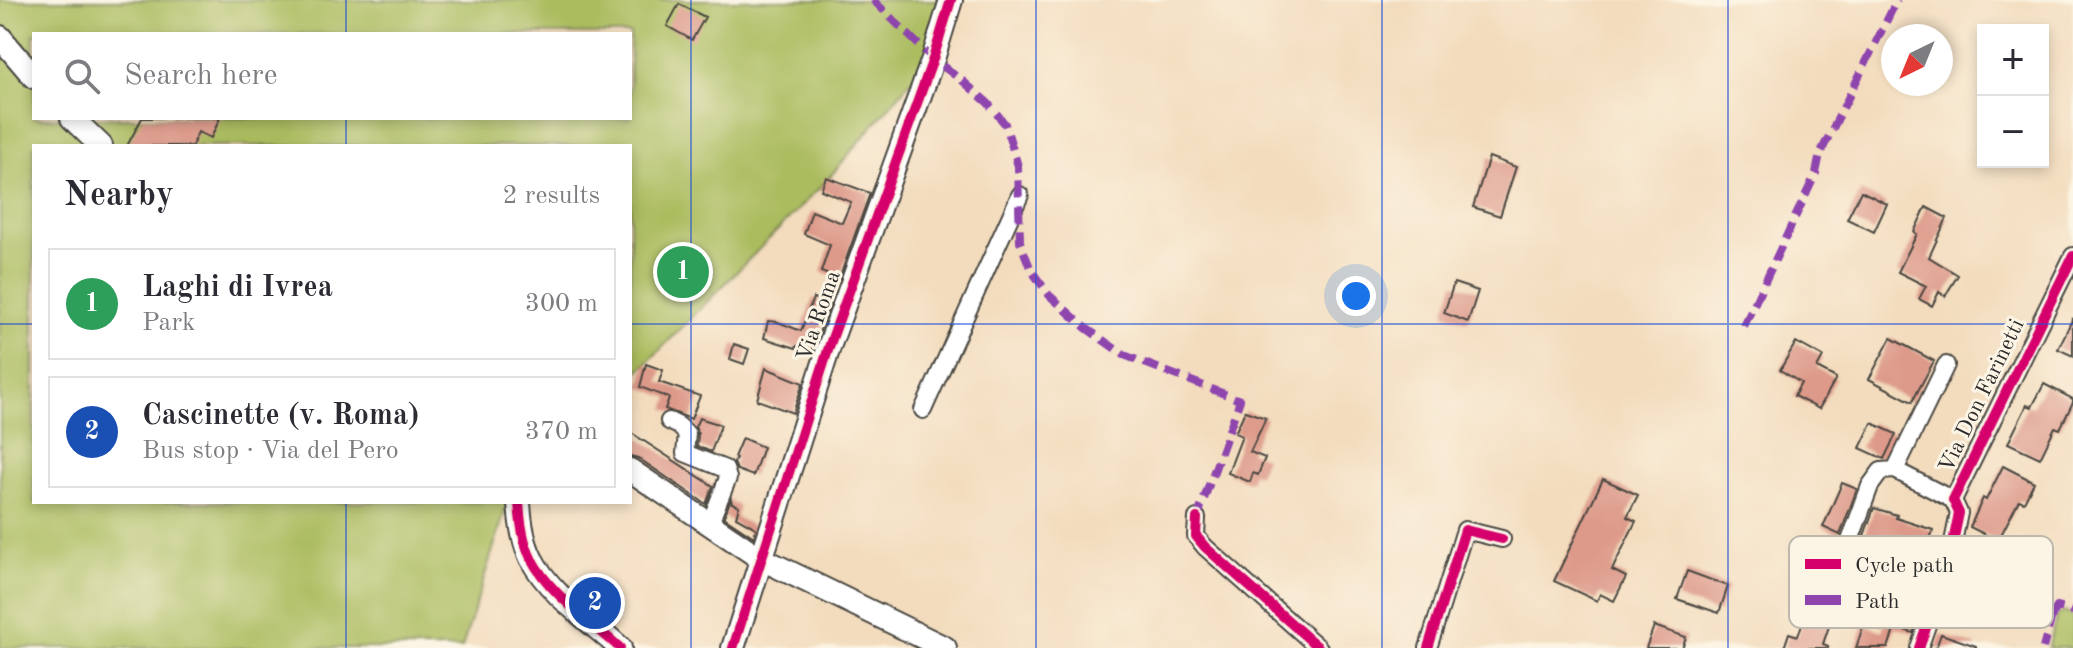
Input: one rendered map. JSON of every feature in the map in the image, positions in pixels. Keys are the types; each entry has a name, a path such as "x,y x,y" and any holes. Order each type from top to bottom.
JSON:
{"street":[{"name":"Via Roma","path":"733,648 829,347 933,59 951,0"},
{"path":"0,37 32,75"},
{"path":"74,120 99,144"},
{"path":"923,410 1020,195"},
{"name":"Via Don Farinetti","path":"1954,536 1959,513 1953,500 2073,256"},
{"path":"1895,470 1946,365"},
{"path":"669,421 687,434 685,453 725,469 728,478 709,525"},
{"path":"1852,536 1870,486 1881,471 1895,470 1953,500"},
{"path":"632,471 760,558 945,648"},
{"path":"519,504 520,520 530,556 548,584 620,648"},
{"path":"1197,518 1196,536 1205,547 1319,648"},
{"path":"1428,648 1465,530 1502,539"},
{"name":"Via Don Farinetti","path":"1919,648 1926,628"}],"green space":[{"path":"0,0 958,0 943,43 827,180 632,376 632,144 32,144 32,504 507,504 462,648 0,648"},
{"path":"2063,612 2073,615 2073,648 2048,648 2057,616"}],"building":[{"path":"679,4 705,17 692,40 667,26"},
{"path":"141,120 219,120 211,138 198,132 193,144 128,144"},
{"path":"1489,157 1516,167 1500,216 1473,207"},
{"path":"826,177 870,193 839,279 821,272 830,245 804,234 812,211 842,223 851,202 821,190"},
{"path":"1861,191 1887,204 1874,232 1847,219"},
{"path":"1926,207 1947,218 1929,257 1958,275 1945,296 1939,292 1932,306 1919,299 1926,286 1898,272 1917,234 1914,232"},
{"path":"1454,283 1478,291 1468,322 1444,313"},
{"path":"813,298 830,304 812,351 764,338 768,321 801,331"},
{"path":"2073,318 2073,356 2058,349"},
{"path":"1891,338 1934,361 1912,402 1869,379"},
{"path":"1796,342 1823,357 1817,368 1836,378 1819,409 1794,396 1801,383 1780,370"},
{"path":"734,344 749,349 744,364 730,359"},
{"path":"646,364 663,370 659,382 700,396 691,419 665,409 669,398 640,387"},
{"path":"766,368 803,383 793,413 757,400"},
{"path":"2044,384 2073,399 2073,402 2060,429 2055,427 2040,458 2008,443 2027,405 2032,407"},
{"path":"1245,411 1266,418 1250,452 1265,458 1258,475 1253,473 1250,482 1228,473 1242,436 1235,433"},
{"path":"699,418 721,425 711,452 697,446 695,427"},
{"path":"1872,423 1896,434 1884,459 1860,448"},
{"path":"632,433 713,486 706,504 632,456"},
{"path":"742,438 763,447 753,476 737,470 734,463"},
{"path":"2003,466 2034,482 2024,502 2019,500 2001,536 1988,536 1970,527 1983,498 1986,500"},
{"path":"1603,479 1638,495 1627,517 1636,521 1612,570 1626,577 1614,601 1600,594 1597,601 1554,581"},
{"path":"1842,483 1857,489 1840,535 1823,527"},
{"path":"731,499 739,506 736,517 756,528 754,537 724,517"},
{"path":"1874,508 1933,530 1931,536 1864,536"},
{"path":"1687,571 1728,586 1719,613 1677,599"},
{"path":"1654,626 1686,637 1682,648 1646,648"},
{"path":"1801,628 1828,628 1823,644 1828,648 1784,648 1789,633 1798,636"},
{"path":"1863,628 1882,631 1883,628 1895,628 1888,648 1856,648"},
{"path":"1898,628 1915,628 1913,633"},
{"path":"1941,634 1976,646 1976,648 1936,648"}],"marked path":[{"path":"873,0 933,59 988,103 1005,124 1018,166 1020,242 1031,270 1049,295 1086,328 1124,355 1240,400 1197,518"},
{"path":"1744,326 1816,173 1820,154 1897,0"},
{"path":"2053,614 2057,607 2073,611"},
{"path":"2043,648 2049,628"}],"cycle path":[{"path":"733,648 829,347 933,59 951,0"},
{"path":"1954,536 1959,513 1953,500 2073,256"},
{"path":"519,504 526,545 539,571 559,595 620,648"},
{"path":"1197,518 1196,536 1205,547 1319,648"},
{"path":"1428,648 1465,530 1502,539"},
{"path":"1919,648 1926,628"}],"place":[{"name":"Laghi di Ivrea","path":"683,272"},
{"name":"Cascinette (v. Roma)","path":"595,603"}]}
